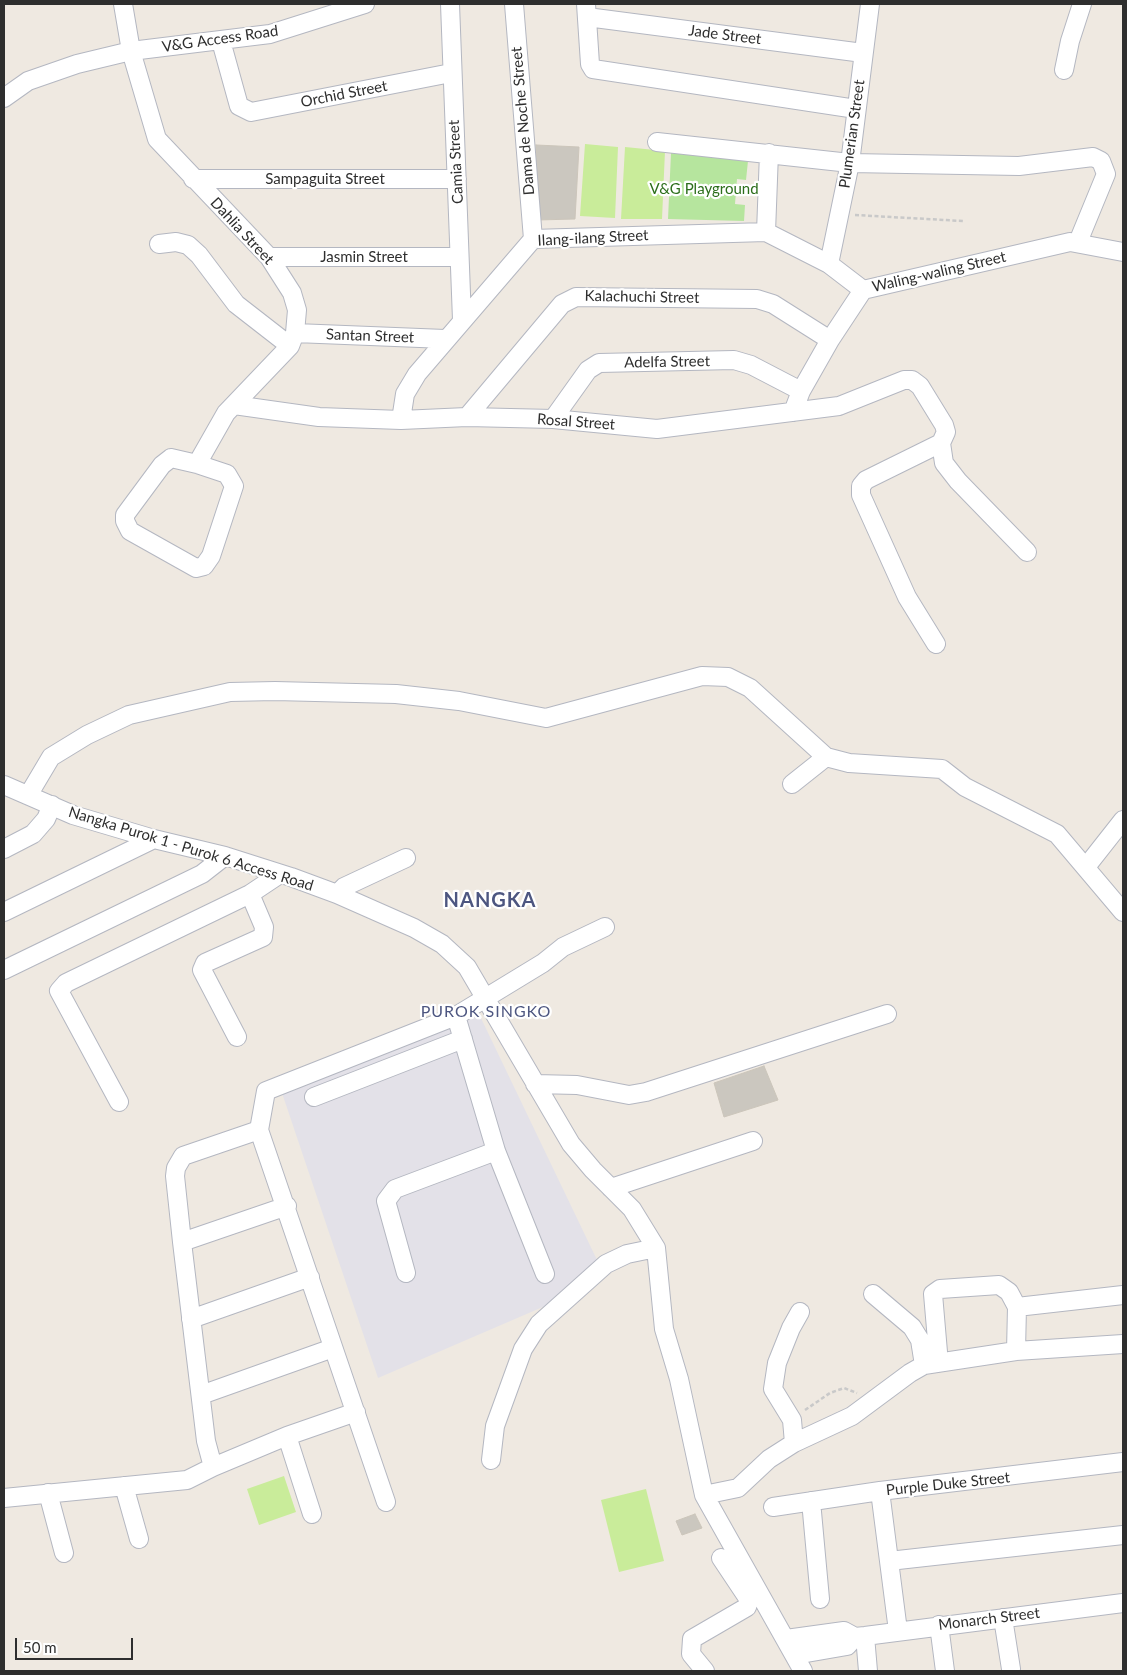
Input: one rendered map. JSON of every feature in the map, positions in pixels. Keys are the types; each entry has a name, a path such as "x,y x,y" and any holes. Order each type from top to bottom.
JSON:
{"street":[{"name":"Dahlia Street","path":"123,4 131,51 157,139 193,179 270,257 292,293 297,310 292,340"},
{"name":"V&G Access Road","path":"4,98 28,81 77,64 131,51 270,34 365,4"},
{"name":"Camia Street","path":"450,4 451,73 462,320"},
{"name":"Dama de Noche Street","path":"514,4 533,239"},
{"name":"Plumerian Street","path":"828,264 850,163 870,4"},
{"path":"1064,70 1070,41 1082,4"},
{"name":"Jade Street","path":"586,10 863,53"},
{"path":"586,10 590,64 593,69 598,71 856,109"},
{"name":"Orchid Street","path":"220,41 239,106 251,112 451,73"},
{"path":"657,142 850,163 1019,166 1093,157 1101,161 1106,174 1078,242"},
{"path":"766,232 769,153"},
{"name":"Sampaguita Street","path":"193,179 457,179"},
{"name":"Ilang-ilang Street","path":"401,420 405,394 417,374 445,339 533,239 766,232 828,264 863,290"},
{"path":"160,244 176,242 188,245 199,254 236,304 292,340 226,413 197,464"},
{"name":"Waling-waling Street","path":"793,412 801,391 830,340 863,290 1070,242 1123,252"},
{"name":"Jasmin Street","path":"270,257 459,257"},
{"name":"Kalachuchi Street","path":"467,417 562,304 576,297 757,299 773,304 830,340"},
{"name":"Santan Street","path":"292,340 445,339"},
{"name":"Adelfa Street","path":"554,419 588,370 599,363 734,360 751,365 801,391"},
{"name":"Rosal Street","path":"234,405 319,417 401,420 467,417 554,419 657,429 839,406 904,380 912,380 920,386 944,425 946,432 941,443"},
{"path":"936,644 907,597 861,495 861,486 866,480 941,443 944,463 958,481 1028,552"},
{"path":"171,458 197,464 227,474 234,486 211,556 204,566 196,568 130,530 125,521 125,515 166,461 171,458"},
{"path":"29,794 51,757 87,735 129,715 230,692 275,691 396,694 459,701 546,718 702,676 728,677 750,688 826,757 849,763 942,770 965,787 1057,834 1123,912"},
{"path":"792,784 826,757"},
{"name":"Nangka Purok 1 - Purok 6 Access Road","path":"4,785 29,794 73,815 154,839 225,856 337,894 414,928 442,944 467,967 571,1144 632,1209 656,1248 664,1329 679,1379 704,1495 801,1667"},
{"path":"4,850 33,834 46,819 52,804"},
{"path":"1086,867 1123,820"},
{"path":"4,912 154,839"},
{"path":"4,970 202,874 225,856"},
{"path":"337,894 344,887 406,858"},
{"path":"120,1102 59,991 66,983 250,894 280,874"},
{"path":"237,1037 202,970 205,964 263,937 264,927 250,894"},
{"path":"386,1502 287,1206 259,1130 266,1091 456,1016 543,963 562,947 605,926"},
{"path":"535,1084 577,1085 628,1095 646,1092 886,1014"},
{"path":"456,1016 496,1152 545,1274"},
{"path":"314,1097 463,1039"},
{"path":"213,1467 206,1441 175,1176 179,1162 184,1156 259,1130"},
{"path":"611,1188 753,1141"},
{"path":"406,1273 386,1201 390,1195 395,1189 496,1152"},
{"path":"182,1242 287,1206"},
{"path":"491,1460 495,1426 523,1349 539,1324 606,1264 628,1254 656,1248"},
{"path":"191,1319 310,1278"},
{"path":"931,1364 933,1294 940,1289 999,1285 1009,1292 1017,1307 1016,1351"},
{"path":"873,1294 912,1327 931,1364"},
{"path":"1017,1307 1123,1295"},
{"path":"794,1444 792,1420 773,1389 776,1363 800,1312"},
{"path":"704,1495 738,1488 768,1459 794,1444 852,1416 910,1373 931,1364 1016,1351 1123,1344"},
{"path":"201,1395 333,1348"},
{"path":"4,1498 187,1480 287,1436 356,1412"},
{"path":"287,1436 312,1514"},
{"name":"Purple Duke Street","path":"773,1507 880,1491 1123,1462"},
{"path":"124,1486 139,1539"},
{"path":"880,1491 898,1631"},
{"path":"48,1493 64,1553"},
{"path":"811,1501 820,1599"},
{"path":"889,1561 1123,1535"},
{"path":"705,1671 691,1654 692,1639 747,1607 749,1600 721,1558"},
{"name":"Monarch Street","path":"801,1667 847,1646 860,1637 939,1625 1123,1603"},
{"path":"1003,1618 1011,1669"},
{"path":"939,1625 945,1671"},
{"name":"Monarch Street","path":"786,1640 844,1631 860,1637"},
{"path":"860,1637 868,1671"}],"path":[{"path":"839,214 963,221"},
{"path":"792,1420 830,1393 844,1388 853,1390 870,1403"}],"shaded area":[{"path":"479,1014 598,1262 566,1297 378,1378 281,1090"}],"green space":[{"path":"585,144 618,147 615,218 580,216"},
{"path":"625,147 665,151 662,219 621,219"},
{"name":"V&G Playground","path":"671,153 748,161 746,180 737,179 735,204 745,205 744,221 668,219"},
{"path":"284,1476 296,1512 259,1525 247,1489"},
{"path":"646,1489 664,1561 619,1572 601,1500"}],"building":[{"path":"536,145 579,147 575,219 537,220"},
{"path":"764,1066 778,1100 724,1117 714,1083"},
{"path":"695,1514 702,1528 682,1535 676,1521"}],"district":[{"name":"NANGKA","path":"490,901"},
{"name":"PUROK SINGKO","path":"486,1012"}]}
